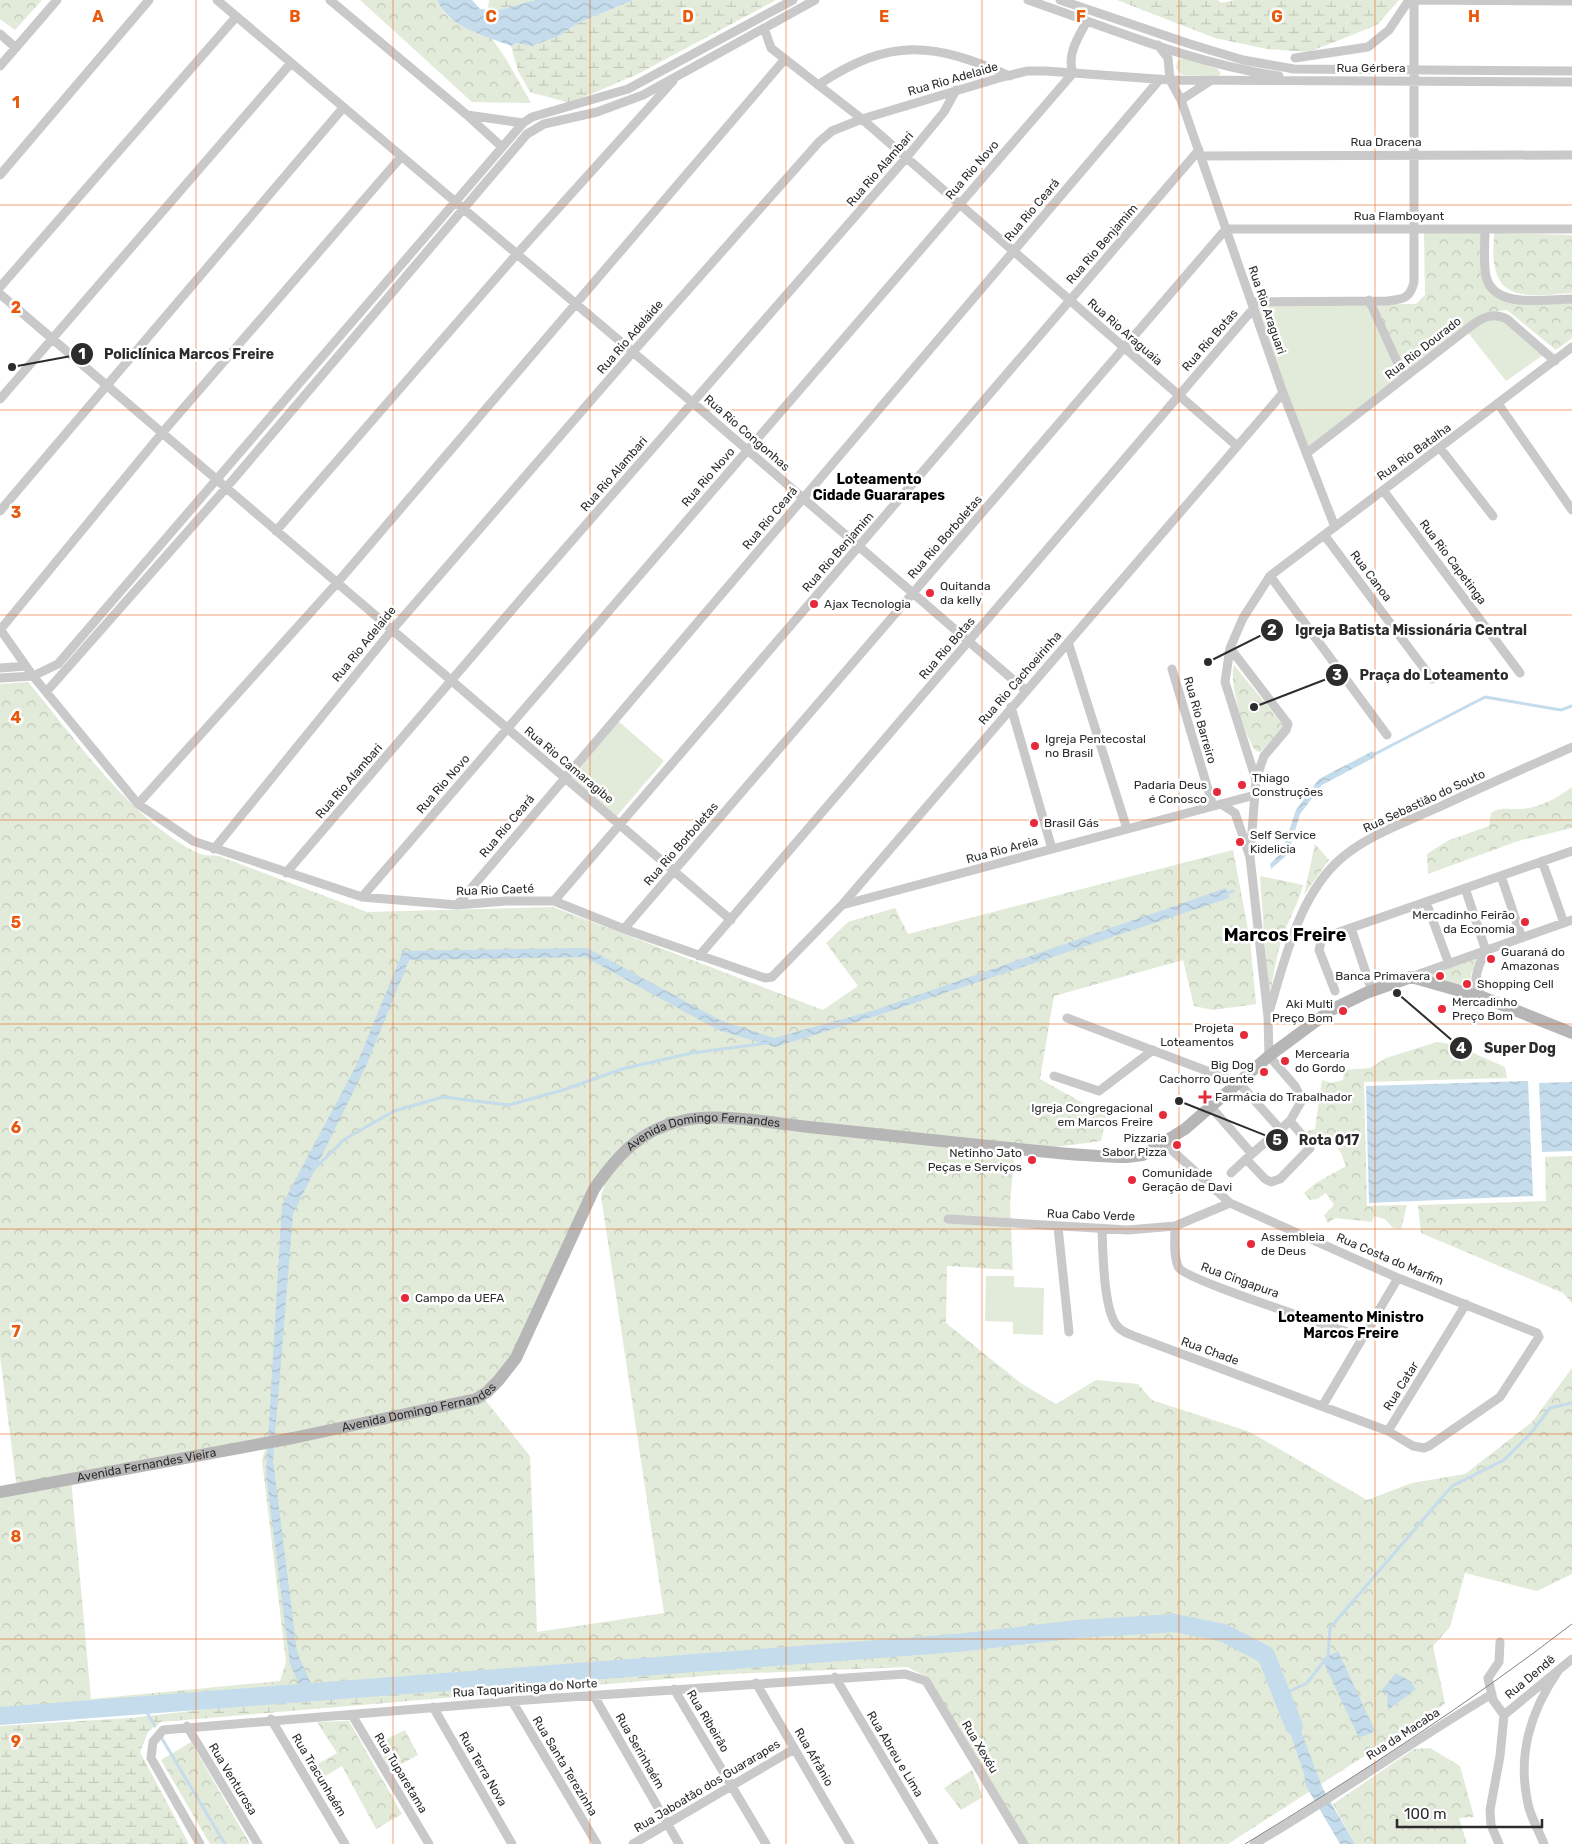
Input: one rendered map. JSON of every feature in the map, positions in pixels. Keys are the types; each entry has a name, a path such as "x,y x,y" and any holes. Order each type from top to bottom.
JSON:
{"main road":[{"path":"1239,1083 1270,1056 1331,1010 1372,991 1410,977 1485,998 1572,1033"},
{"name":"Avenida Domingo Fernandes","path":"293,1438 476,1399 487,1392 507,1372 516,1358 594,1189 611,1164 627,1148 640,1138 662,1127 682,1120 717,1119 1107,1157 1143,1155 1164,1144 1239,1083"},
{"name":"Avenida Fernandes Vieira","path":"0,1492 293,1438"}],"street":[{"path":"0,66 57,0"},
{"path":"0,175 149,0"},
{"name":"Rua Rio Congonhas","path":"217,0 463,211 693,403 1025,690"},
{"path":"330,0 467,115 502,147"},
{"path":"0,678 33,676 58,664 523,123 532,117 628,90 793,0"},
{"path":"47,691 226,488 527,134 535,128 616,105 643,95 814,0"},
{"path":"1028,0 1238,70 1307,80"},
{"name":"Rua Gérbera","path":"1060,0 1243,60 1294,69 1572,71"},
{"path":"1295,58 1368,47 1389,30 1408,0"},
{"path":"1252,306 1404,299 1412,292 1414,229 1414,0 1572,0"},
{"path":"0,287 236,17"},
{"path":"1073,73 1069,64 1071,54 1088,21"},
{"name":"Rua Rio Araguaia","path":"764,28 771,48 862,119 1236,445"},
{"path":"0,34 16,48"},
{"path":"1158,44 1168,58 1170,80 1181,100 1210,81"},
{"path":"818,85 844,67 871,56 894,50 918,48 942,51 975,61 1010,76"},
{"path":"138,804 337,583 785,59"},
{"path":"0,398 291,63"},
{"name":"Rua Rio Adelaide","path":"214,849 392,630 632,353 819,142 832,132 862,119 956,90 1037,71 1170,80"},
{"name":"Rua Rio Novo","path":"362,897 1073,73"},
{"path":"276,531 516,255 678,76"},
{"name":"Rua Rio Ceará","path":"457,905 1160,79"},
{"name":"Rua Gérbera","path":"1170,80 1572,82"},
{"name":"Rua Rio Alambari","path":"286,873 906,158 944,112 956,90"},
{"name":"Rua Rio Araguari","path":"1181,100 1283,393 1335,527"},
{"path":"0,511 343,108"},
{"path":"467,115 523,123"},
{"name":"Rua Dracena","path":"1200,153 1572,155"},
{"name":"Rua Rio Benjamim","path":"554,901 1070,300 1200,153"},
{"path":"0,630 162,432 401,157"},
{"name":"Rua Flamboyant","path":"1226,229 1572,229"},
{"name":"Rua Rio Borboletas","path":"624,929 1226,229"},
{"path":"1485,229 1486,276 1497,294 1512,299 1572,299"},
{"name":"Rua Rio Camaragibe","path":"0,294 731,920"},
{"path":"1369,300 1404,378"},
{"name":"Rua Rio Botas","path":"699,956 1179,396 1252,306"},
{"name":"Rua Rio Dourado","path":"1307,453 1479,320 1493,314 1507,318 1555,361"},
{"name":"Rua Rio Batalha","path":"1270,576 1498,405 1572,347"},
{"name":"Rua Rio Cachoeirinha","path":"772,977 842,906 1025,690 1283,393"},
{"path":"1498,405 1572,510"},
{"path":"1440,448 1493,516"},
{"name":"Rua Rio Capetinga","path":"1383,490 1520,673"},
{"name":"Rua Canoa","path":"1325,536 1432,679"},
{"path":"1256,780 1225,682 1230,648 1243,618 1270,576 1388,735"},
{"name":"Rua Rio Caeté","path":"0,630 33,676 138,804 193,841 362,897 457,905 506,901 554,901 699,956 764,978 772,977"},
{"path":"1068,642 1126,830"},
{"path":"1230,648 1288,724 1286,730 1264,756 1256,780 1250,857"},
{"path":"0,668 26,666"},
{"name":"Rua Rio Barreiro","path":"1172,669 1217,805"},
{"path":"1011,707 1052,849"},
{"name":"Rua Sebastião do Souto","path":"1268,1017 1289,947 1303,912 1317,888 1334,865 1361,845 1408,820 1572,747"},
{"name":"Rua Rio Areia","path":"842,906 1255,795"},
{"path":"1217,805 1235,813 1250,857 1268,1017 1270,1056 1302,1096 1302,1104 1290,1121 1231,1173"},
{"path":"1335,990 1319,950 1322,938 1572,851"},
{"path":"1410,977 1486,952 1568,921 1542,862"},
{"path":"1501,876 1522,938"},
{"path":"1465,888 1486,952 1476,974 1478,988 1485,998"},
{"path":"1426,902 1449,964"},
{"path":"1351,928 1372,991"},
{"path":"1067,1018 1239,1083 1280,1130"},
{"path":"1054,1076 1099,1091 1153,1050"},
{"path":"1211,1107 1268,1181 1280,1179 1310,1148 1308,1142 1290,1121"},
{"name":"Rua Costa do Marfim","path":"1164,1144 1230,1203 1398,1278 1539,1335"},
{"name":"Rua Cabo Verde","path":"948,1219 1102,1230 1175,1226 1230,1203"},
{"name":"Rua Cingapura","path":"1175,1226 1177,1260 1183,1271 1209,1283 1362,1337"},
{"path":"1058,1227 1069,1332"},
{"name":"Rua Chade","path":"1102,1230 1109,1305 1118,1328 1139,1338 1323,1405 1388,1431 1413,1446 1424,1448 1430,1446 1500,1397 1539,1335"},
{"path":"1323,1405 1398,1278"},
{"name":"Rua Catar","path":"1388,1431 1466,1304"},
{"path":"1499,1844 1491,1825 1490,1810 1500,1756 1504,1715 1496,1705 1488,1676 1499,1662 1500,1642"},
{"name":"Rua Dendê","path":"1504,1715 1572,1659"},
{"path":"1544,1844 1528,1806 1524,1767 1535,1708 1558,1671"},
{"name":"Rua Taquaritinga do Norte","path":"200,1844 151,1758 153,1742 163,1730 187,1726 271,1719 352,1715 433,1707 835,1677 905,1674"},
{"name":"Rua Xexéu","path":"905,1674 926,1681 1024,1844"},
{"name":"Rua Abreu e Lima","path":"835,1677 934,1844"},
{"name":"Rua Afrânio","path":"756,1683 850,1844"},
{"name":"Rua Ribeirão","path":"674,1689 766,1844"},
{"name":"Rua da Macaba","path":"1254,1844 1313,1809 1425,1734 1492,1694"},
{"name":"Rua Serinhaém","path":"594,1696 679,1844"},
{"name":"Rua Santa Terezinha","path":"512,1701 597,1844"},
{"name":"Rua Terra Nova","path":"433,1707 512,1844"},
{"name":"Rua Tuparetama","path":"352,1715 429,1844"},
{"name":"Rua Tracunhaém","path":"271,1719 345,1844"},
{"name":"Rua Venturosa","path":"187,1726 258,1844"},
{"name":"Rua Jaboatão dos Guararapes","path":"634,1844 794,1748"}],"green space":[{"path":"0,0 42,0 15,30 0,19"},
{"path":"360,0 437,0 442,10 456,22 480,31 492,39 508,62 531,103 472,102"},
{"path":"489,0 535,0 496,11 488,10"},
{"path":"633,0 776,0 638,74 570,103 530,92 518,71 511,46 517,43 532,46 559,36 578,23"},
{"path":"1117,0 1218,0 1221,3 1235,0 1399,0 1377,25 1309,52 1267,49 1215,38"},
{"path":"1183,58 1218,69 1221,74 1217,76 1182,75 1176,68 1178,60"},
{"path":"1482,232 1490,293 1510,302 1572,302 1572,338 1556,350 1507,310 1492,312 1405,374 1374,304 1416,304 1425,295 1424,233"},
{"path":"1494,233 1572,235 1572,293 1528,295 1508,289 1501,282 1495,268"},
{"path":"1369,300 1404,377 1307,453 1252,302"},
{"path":"1493,314 1546,353 1506,381 1466,330"},
{"path":"1234,665 1285,727 1260,752 1256,751 1247,734 1235,696 1233,683"},
{"path":"28,682 85,753 129,801 151,822 175,840 200,854 219,856 367,912 553,907 823,1010 858,986 826,943 848,922 895,908 908,934 1233,850 1250,940 1256,1004 1213,1010 1194,1006 1183,960 1054,996 1040,1079 1106,1116 1101,1141 1033,1150 1015,1148 1010,1203 1013,1270 947,1266 946,1323 1022,1384 1056,1404 1096,1380 1138,1384 1152,1400 1250,1432 1367,1500 1412,1483 1465,1474 1532,1422 1572,1368 1572,1574 1537,1591 1465,1573 1450,1627 1433,1646 1445,1704 1228,1844 1027,1844 927,1677 907,1667 859,1664 670,1665 0,1716 0,1492 17,1489 0,1356 0,684","holes":["611,1166 601,1196 664,1613 537,1632 530,1456 482,1396 516,1357","267,1444 262,1460 286,1662 280,1681 91,1699 71,1479"]},
{"path":"617,720 664,761 615,818 568,777"},
{"path":"1572,787 1572,828 1518,841 1428,874 1427,854 1447,841 1489,826 1491,813 1502,809 1535,807 1554,799"},
{"path":"1315,844 1329,860 1304,895"},
{"path":"1260,876 1303,885 1280,946 1269,1004"},
{"path":"1481,956 1471,974 1473,988 1428,976"},
{"path":"1437,1042 1453,1044 1505,1067 1507,1078 1364,1082 1367,1206 1407,1205 1401,1229 1393,1228 1385,1219 1374,1216 1372,1222 1335,1218 1328,1223 1324,1215 1334,1205 1326,1193 1317,1199 1310,1200 1304,1193 1316,1183 1346,1166 1341,1153 1328,1135 1313,1143 1304,1132 1315,1129 1322,1080 1331,1083 1343,1080 1344,1070 1370,1068 1386,1058"},
{"path":"1572,1156 1572,1303 1563,1293 1421,1233 1418,1205 1546,1201 1545,1157"},
{"path":"986,1276 1014,1276 1014,1287 1044,1288 1043,1335 1013,1334 1013,1322 985,1321"},
{"path":"728,1664 859,1664 907,1667 727,1674 161,1722 148,1732 140,1752 189,1844 0,1844 0,1726 130,1718 314,1697"},
{"path":"349,1721 402,1814 376,1829 342,1766 317,1781 309,1769 337,1753 317,1722"},
{"path":"405,1730 418,1755 390,1770 378,1747 385,1740"},
{"path":"191,1742 250,1844 210,1844 161,1760"},
{"path":"1430,1748 1460,1766 1474,1817 1459,1818 1467,1844 1355,1844 1333,1804 1414,1749"},
{"path":"972,1770 983,1797 961,1810 944,1788"}],"water":[{"path":"437,0 472,0 480,9 496,11 535,0 633,0 578,23 559,36 532,46 517,43 511,46 459,24 442,9"},
{"path":"1373,751 1375,757 1322,785 1300,814 1288,854 1271,869 1270,864 1282,852 1296,810 1319,779"},
{"path":"1226,888 1229,898 876,1016 775,1047 718,1030 585,957 409,960 366,1066 293,1214 273,1460 297,1652 315,1692 303,1693 290,1664 266,1474 282,1205 357,1064 403,951 587,948 720,1020 774,1038 872,1011"},
{"path":"1528,1081 1533,1196 1369,1203 1366,1086"},
{"path":"1572,1082 1572,1151 1542,1152 1539,1083"},
{"path":"1338,1651 1375,1731 1359,1738 1322,1659"},
{"path":"1396,1673 1411,1682 1416,1689 1388,1710 1387,1694 1381,1691"},
{"path":"1281,1705 1291,1705 1323,1789 1355,1844 1340,1844 1306,1786 1304,1774"}],"waterway":[{"path":"1371,756 1485,697 1561,710 1572,706"},
{"path":"1225,894 1233,891"},
{"path":"311,1172 345,1139 394,1111 443,1097 509,1105 563,1090 622,1069 692,1053 768,1043"},
{"path":"1282,1695 1307,1683 1328,1656 1330,1628 1452,1486 1504,1460 1531,1433 1550,1408 1572,1403"},
{"path":"0,1716 957,1643 1078,1629 1175,1623 1224,1633 1266,1655 1294,1726"},
{"path":"142,1705 155,1726"},
{"path":"161,1737 225,1844"}],"tram line":[{"path":"1245,1844 1412,1739 1493,1683 1572,1624"}],"place":[{"name":"Policlínica Marcos Freire","path":"12,367"},
{"name":"Quitanda da kelly","path":"930,593"},
{"name":"Ajax Tecnologia","path":"814,604"},
{"name":"Igreja Batista Missionária Central","path":"1208,662"},
{"name":"Praça do Loteamento","path":"1254,707"},
{"name":"Igreja Pentecostal no Brasil","path":"1035,746"},
{"name":"Thiago Construções","path":"1242,785"},
{"name":"Padaria Deus é Conosco","path":"1217,792"},
{"name":"Brasil Gás","path":"1034,823"},
{"name":"Self Service Kidelicia","path":"1240,842"},
{"name":"Mercadinho Feirão da Economia","path":"1525,922"},
{"name":"Guaraná do Amazonas","path":"1491,959"},
{"name":"Banca Primavera","path":"1440,976"},
{"name":"Shopping Cell","path":"1467,984"},
{"name":"Super Dog","path":"1397,993"},
{"name":"Mercadinho Preço Bom","path":"1442,1009"},
{"name":"Aki Multi Preço Bom","path":"1343,1011"},
{"name":"Projeta Loteamentos","path":"1244,1035"},
{"name":"Mercearia do Gordo","path":"1285,1061"},
{"name":"Big Dog Cachorro Quente","path":"1264,1072"},
{"name":"Farmácia do Trabalhador","path":"1205,1097"},
{"name":"Rota 017","path":"1179,1101"},
{"name":"Igreja Congregacional em Marcos Freire","path":"1163,1115"},
{"name":"Pizzaria Sabor Pizza","path":"1177,1145"},
{"name":"Netinho Jato Peças e Serviços","path":"1032,1160"},
{"name":"Comunidade Geração de Davi","path":"1132,1180"},
{"name":"Assembleia de Deus","path":"1251,1244"},
{"name":"Campo da UEFA","path":"405,1298"}],"district":[{"name":"Loteamento Cidade Guararapes","path":"879,488"},
{"name":"Marcos Freire","path":"1285,935"},
{"name":"Loteamento Ministro Marcos Freire","path":"1351,1325"}]}
